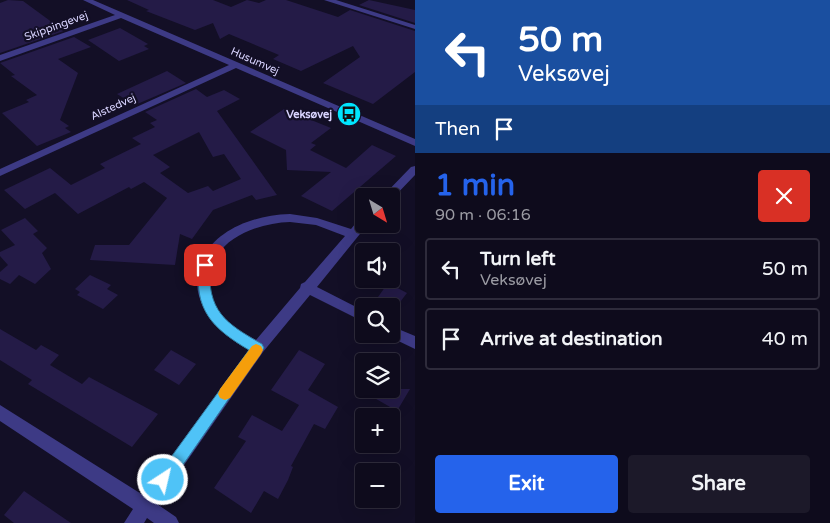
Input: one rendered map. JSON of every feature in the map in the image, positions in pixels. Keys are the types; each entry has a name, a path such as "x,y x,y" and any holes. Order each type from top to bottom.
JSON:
{"street":[{"name":"Husumvej","path":"87,0 415,144"},
{"path":"328,0 415,27"},
{"name":"Skippingevej","path":"0,58 121,15"},
{"name":"Alstedvej","path":"0,173 236,65"},
{"path":"396,188 415,169"},
{"path":"258,348 230,332 211,311 203,288 205,265 216,246 234,231 258,221 281,218 321,222 351,234"},
{"path":"134,523 258,348 306,287 355,230"},
{"path":"306,287 355,312"},
{"path":"400,336 415,343"},
{"path":"0,412 170,523"}],"building":[{"path":"8,0 23,1 64,31 0,53 0,3"},
{"path":"127,0 213,0 231,7 247,0 259,3 266,0 286,0 338,17 350,10 415,31 415,72 373,104 323,83 360,57 353,46 301,71 273,59 279,55 229,34 220,39 213,23 195,30 146,11 149,10"},
{"path":"369,0 415,10 415,23 359,5"},
{"path":"120,28 148,44 144,46 149,49 119,61 88,40"},
{"path":"74,37 91,47 58,59 78,73 60,120 69,126 65,128 71,132 37,146 2,113 29,102 26,100 37,95 11,76 15,75 0,63"},
{"path":"167,71 186,83 135,105 117,94"},
{"path":"196,89 207,97 224,90 240,99 217,111 277,195 256,200 252,195 213,210 192,239 180,234 175,265 90,260 95,245 129,245 167,198 144,182 131,189 129,187 78,214 55,193 25,209 4,190 50,168 71,185 105,168 100,164 141,144 132,138 155,127 150,123 157,120 145,112","holes":["199,132 213,157 224,154 241,179 213,191 208,186 188,193 160,173 170,167 153,155"]},
{"path":"284,109 331,128 311,143 316,145 310,150 346,168 372,145 396,156 359,188 355,188 355,191 332,211 301,196 331,172 287,170 286,150 250,132"},
{"path":"25,218 38,231 33,234 47,248 42,253 51,269 35,284 19,275 10,284 0,279 0,272 8,265 0,256 0,252 15,245 1,230"},
{"path":"90,275 111,285 107,289 118,295 103,309 77,295 80,292 75,289"},
{"path":"384,288 398,288 407,293 400,302 400,298 378,297"},
{"path":"0,329 36,350 41,345 59,355 50,365 82,384 89,377 158,414 132,447 28,384 32,380 0,360"},
{"path":"171,350 196,364 179,385 154,370"},
{"path":"299,350 325,364 308,390 338,407 325,429 314,424 291,466 293,467 288,480 278,499 264,491 251,513 214,488 246,441 238,437 252,415 282,431 299,405 271,390"},
{"path":"400,389 410,389 399,408 392,408 375,398 400,398"},
{"path":"24,491 71,523 14,523 4,515"}],"slow traffic":[{"path":"225,394 256,350"}],"place":[{"name":"Veksøvej","path":"349,114"}],"route":[{"path":"163,480 258,348 230,332 211,311 203,288 205,265"}]}
